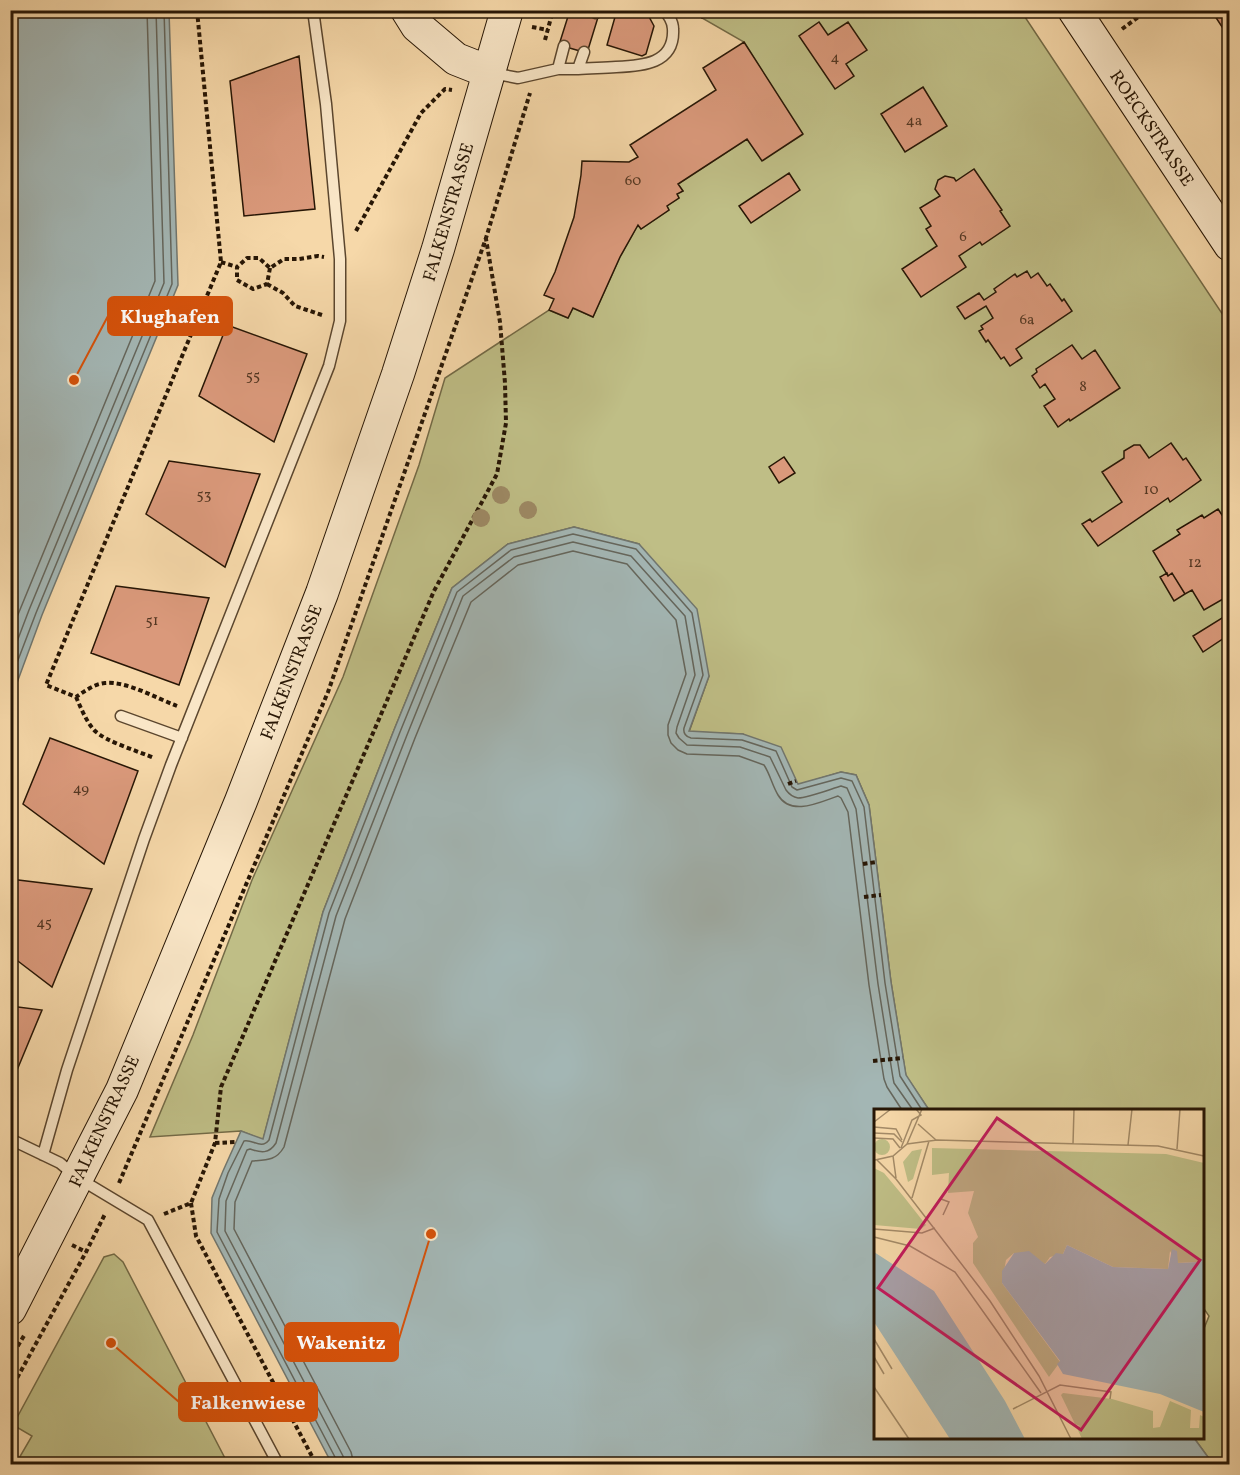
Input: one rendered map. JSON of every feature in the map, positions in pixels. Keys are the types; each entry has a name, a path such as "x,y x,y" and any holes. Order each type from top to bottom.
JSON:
{"main road":[{"path":"407,10 417,26 456,59 477,67"},
{"name":"ROECKSTRASSE","path":"1074,10 1230,245"},
{"name":"FALKENSTRASSE","path":"10,1309 122,1090 241,801 322,593 398,374 438,249 477,67 520,19"}],"lane":[{"path":"44,1155 67,1070 144,839 171,765 329,366 340,321 340,259 327,115 313,10"},
{"path":"477,67 518,78 558,69 650,64 665,54 674,41 673,24 666,12 662,10"},
{"path":"558,69 564,46"},
{"path":"578,69 584,52"},
{"path":"121,716 182,738"},
{"path":"10,1139 60,1163 78,1178 148,1220 278,1464"}],"path":[{"path":"171,765 103,737 93,730 76,697 46,685 221,262 197,10"},
{"path":"462,10 462,12 478,13 477,67"},
{"path":"1122,29 1148,10"},
{"path":"520,19 548,30"},
{"path":"267,284 270,268 284,259 318,256 340,259 422,113 445,89"},
{"path":"316,1464 196,1236 191,1203 215,1143 221,1087 434,591 497,474 506,423 505,383 500,322 486,238"},
{"path":"237,267 248,258 259,258 270,268"},
{"path":"221,262 237,267"},
{"path":"237,267 237,280 253,289 267,284 283,293 295,306 340,321"},
{"path":"76,697 88,688 104,683 123,684 192,712"},
{"path":"788,784 796,781"},
{"path":"863,864 876,862"},
{"path":"864,897 881,895"},
{"path":"873,1061 903,1058"},
{"path":"215,1143 236,1142"},
{"path":"148,1220 191,1203"},
{"path":"74,1246 86,1252"}],"shaded area":[{"path":"714,10 1021,11 1229,324 1229,1464 1213,1464 1195,1439 1204,1439 1204,1328 1209,1316 1204,1309 1204,1109 928,1109 906,1076 891,982 869,805 856,775 841,772 798,785 743,734 689,732 709,676 639,544 574,527 508,544 452,588 323,912 263,1140 241,1131 150,1137 193,1035 252,880 343,677 419,465 445,378 549,310 568,318 573,308 593,317 620,257 638,225 641,229 669,210 667,206 679,198 677,194 683,191 678,184 747,139 762,160 802,135 744,42 702,18"},
{"path":"114,1254 123,1262 228,1464 11,1464 11,1457 18,1460 32,1436 13,1425 104,1257"}],"water":[{"path":"11,10 169,11 178,285 42,615 11,699"},
{"path":"574,527 639,544 697,609 709,676 689,731 743,734 781,747 798,784 841,772 856,775 869,805 891,982 906,1075 928,1109 874,1109 874,1439 1195,1439 1213,1464 332,1464 211,1233 212,1198 241,1131 263,1139 323,912 452,588 508,544"}],"building":[{"path":"570,10 588,10 599,14 587,53 559,45"},
{"path":"617,10 632,10 648,15 654,26 646,54 642,56 607,45"},
{"path":"697,10 714,10 702,18"},
{"path":"1211,10 1230,10 1230,35 1228,36"},
{"path":"819,22 828,35 848,22 867,50 846,64 854,76 835,89 799,36"},
{"path":"744,42 803,134 762,161 747,139 678,184 683,191 677,194 679,198 667,206 669,210 641,229 638,225 620,257 593,317 573,308 568,318 549,310 554,299 544,295 555,272 574,217 582,161 629,162 638,157 630,145 716,90 703,68"},
{"path":"299,56 315,209 244,216 230,81"},
{"path":"923,87 947,126 905,152 881,114"},
{"path":"974,169 1010,226 982,245 980,242 959,256 966,267 921,297 902,269 937,246 926,229 931,226 920,208 940,196 935,189 938,180 945,176 954,178 956,181"},
{"path":"789,173 800,190 751,223 739,206"},
{"path":"1027,271 1031,278 1038,273 1047,286 1050,284 1062,301 1064,299 1072,311 1016,349 1022,358 1010,366 1004,357 1001,359 979,331 983,329 981,326 993,318 986,306 965,319 957,307 979,293 984,300 996,292 994,289 1015,274 1017,277"},
{"path":"227,325 307,354 274,442 199,396"},
{"path":"1072,345 1082,359 1095,350 1120,388 1058,427 1044,406 1055,399 1045,384 1040,388 1032,376 1037,372 1036,369"},
{"path":"1171,443 1183,460 1186,458 1201,480 1170,502 1168,498 1098,546 1082,524 1090,519 1092,522 1122,502 1102,472 1124,458 1124,451 1134,445 1140,445 1149,458"},
{"path":"784,457 795,473 779,483 769,467"},
{"path":"169,461 260,474 225,567 146,514"},
{"path":"1218,509 1230,527 1230,595 1204,610 1192,590 1185,594 1172,573 1168,576 1153,551 1180,534 1177,530 1202,515 1204,518"},
{"path":"1167,573 1168,576 1172,573 1185,594 1174,601 1160,577"},
{"path":"116,586 209,598 179,685 91,653"},
{"path":"1230,613 1230,634 1203,652 1193,636"},
{"path":"50,738 138,771 104,864 23,804"},
{"path":"10,879 92,889 52,987 10,955"},
{"path":"10,1006 42,1010 10,1087"}],"place":[{"name":"Klughafen","path":"74,380"},
{"name":"Wakenitz","path":"431,1234"},
{"name":"Falkenwiese","path":"111,1343"}]}
